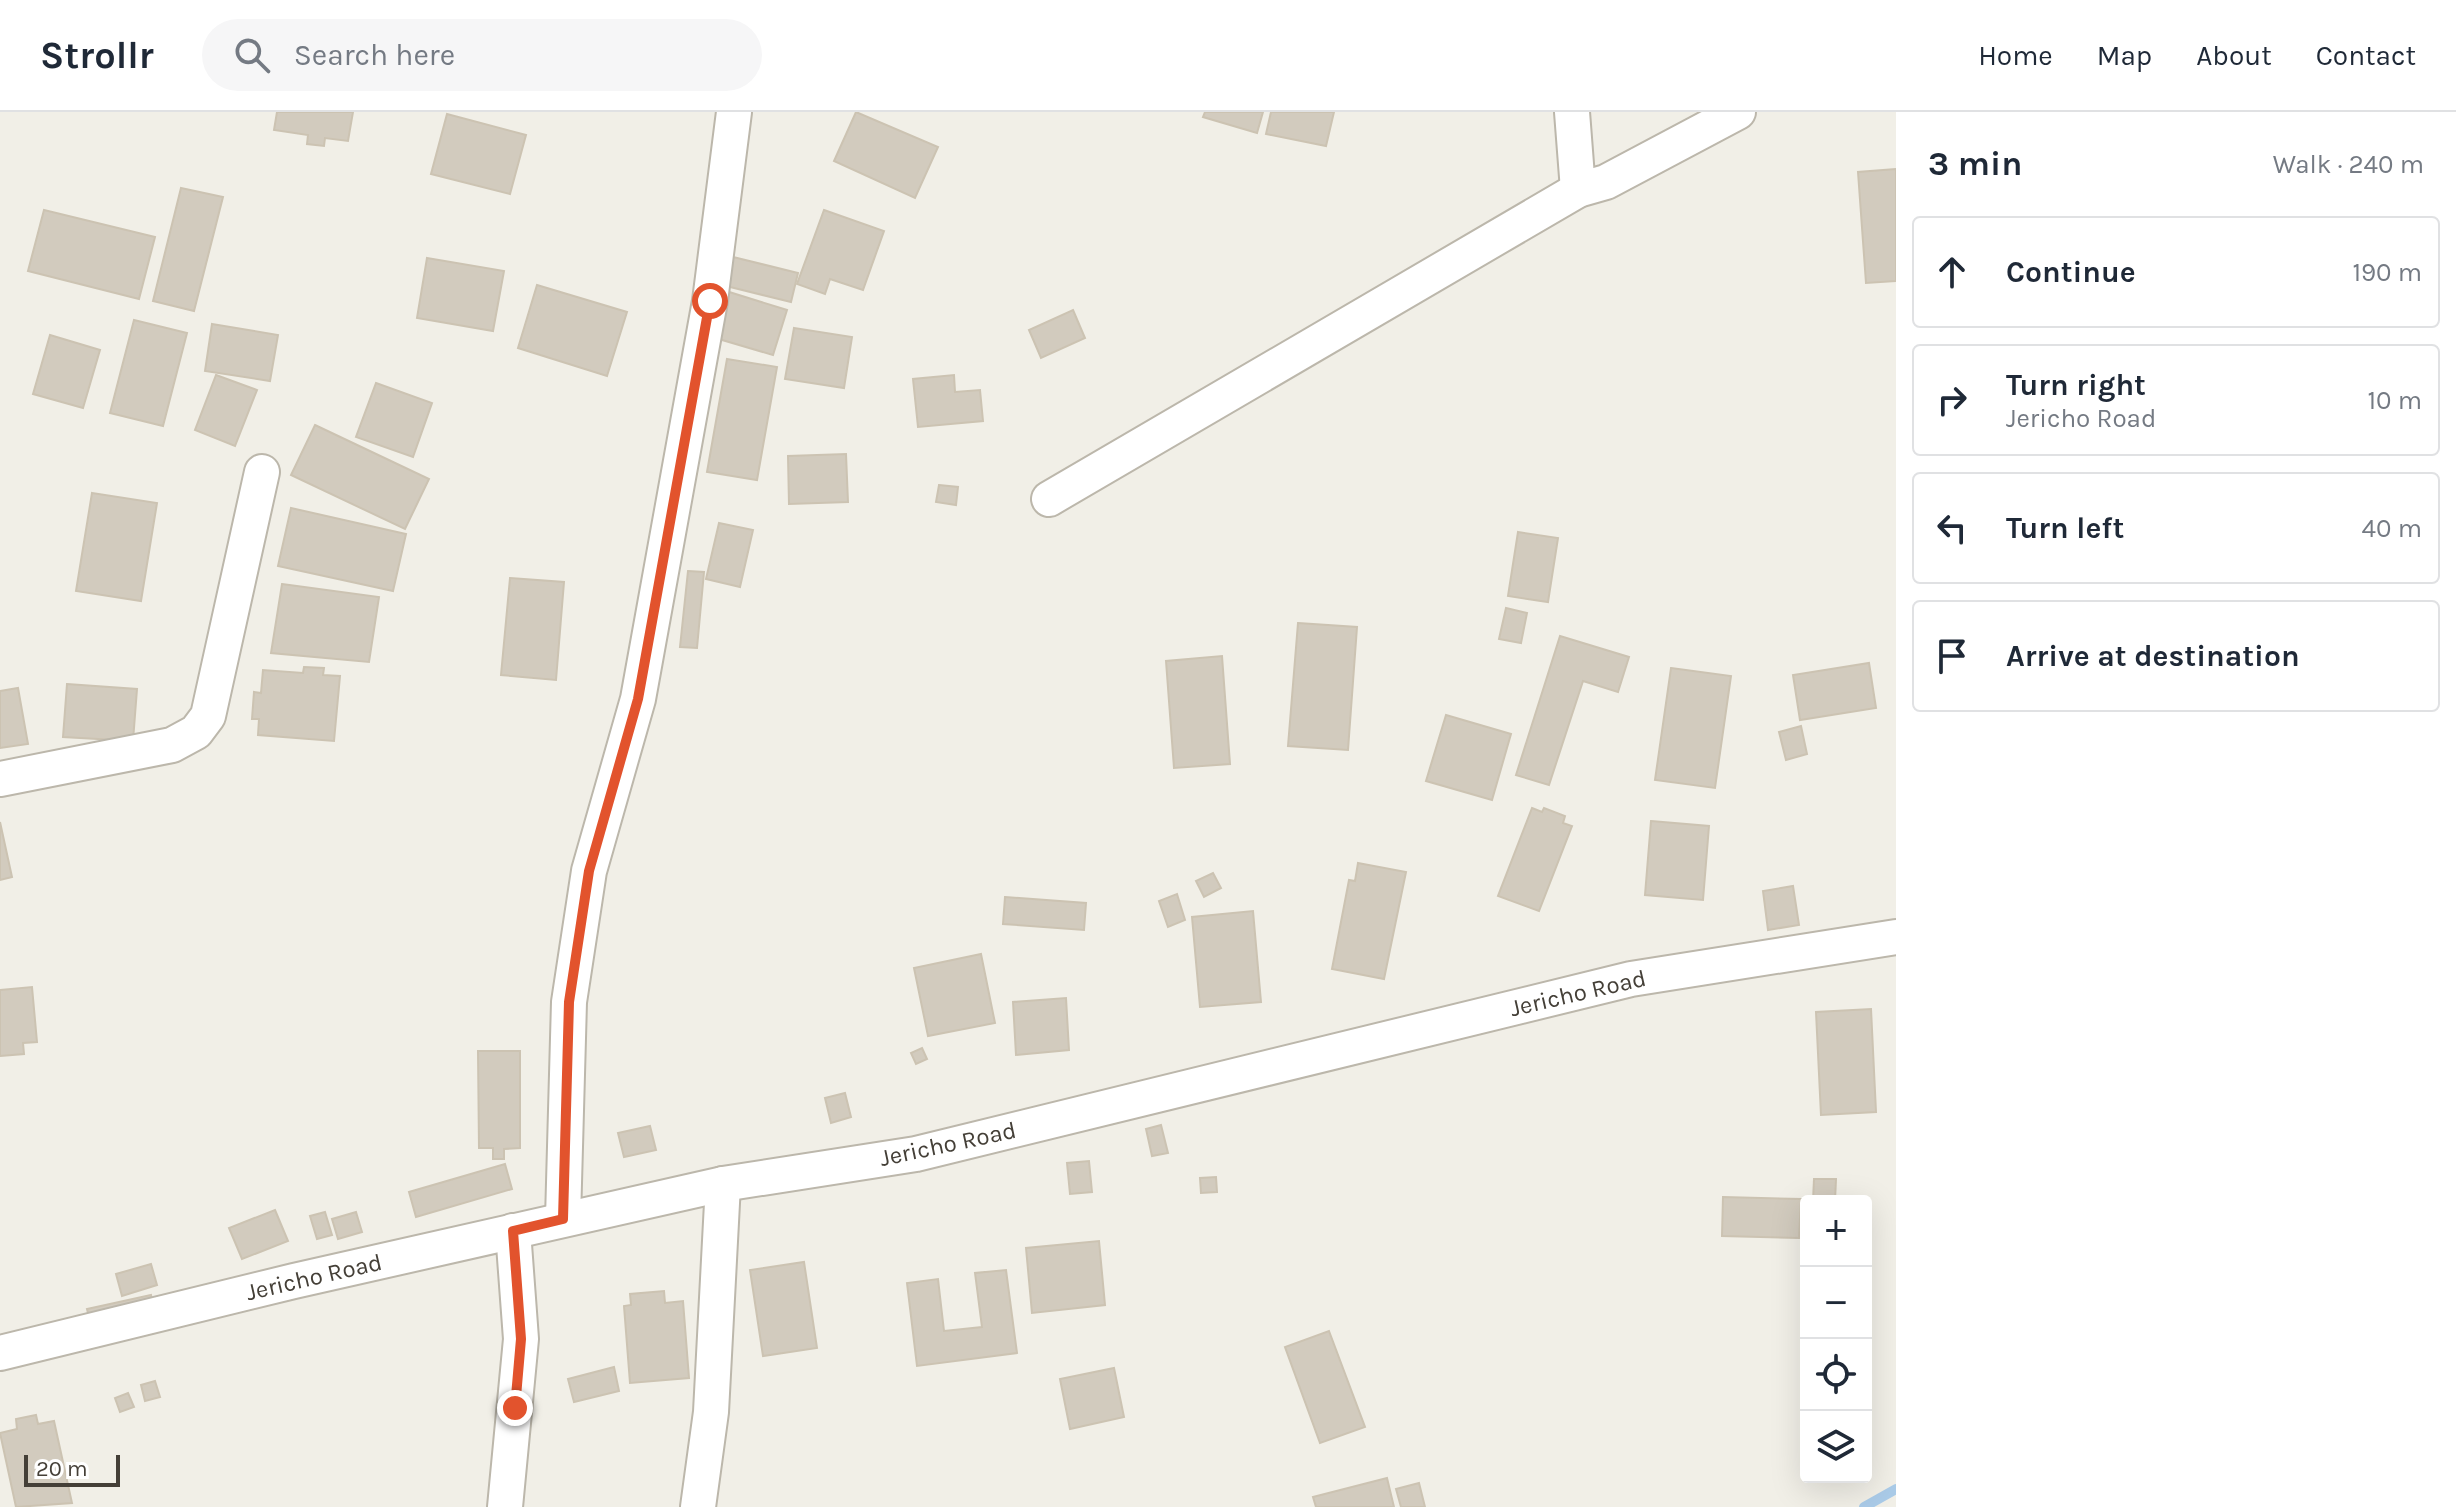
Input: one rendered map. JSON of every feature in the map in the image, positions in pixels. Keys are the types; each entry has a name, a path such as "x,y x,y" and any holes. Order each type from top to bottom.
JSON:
{"street":[{"path":"563,1219 569,1002 584,900 589,871 638,699 710,301 734,112"},
{"path":"1572,112 1578,190"},
{"path":"1049,499 1578,190 1606,182 1738,112"},
{"path":"0,779 172,745 196,732 208,716 262,472"},
{"name":"Jericho Road","path":"0,1353 723,1184 916,1154 1631,979 1896,937"},
{"path":"698,1507 711,1412 723,1184"},
{"path":"505,1507 521,1339 513,1231"}],"building":[{"path":"277,112 353,112 348,141 325,138 324,146 307,144 308,135 274,130"},
{"path":"856,112 938,147 915,198 834,161"},
{"path":"1205,112 1263,112 1257,133 1203,117"},
{"path":"1271,112 1334,112 1326,146 1266,134"},
{"path":"447,114 526,135 510,194 431,174"},
{"path":"1896,169 1896,281 1866,283 1858,172"},
{"path":"181,188 223,197 194,311 153,301"},
{"path":"44,210 155,237 139,299 28,271"},
{"path":"824,210 884,231 863,290 830,279 825,294 797,284"},
{"path":"729,256 798,273 791,302 722,285"},
{"path":"427,258 504,271 493,331 417,318"},
{"path":"537,285 627,312 607,376 518,348"},
{"path":"726,291 787,310 773,355 712,337"},
{"path":"1073,310 1085,338 1041,358 1029,330"},
{"path":"134,320 187,333 163,426 110,413"},
{"path":"212,324 278,335 270,381 205,371"},
{"path":"794,328 852,337 844,388 785,379"},
{"path":"50,335 100,350 83,408 33,394"},
{"path":"727,359 777,367 757,480 707,472"},
{"path":"216,375 257,390 235,446 195,430"},
{"path":"954,375 955,392 980,390 983,421 918,427 913,379"},
{"path":"376,383 432,403 413,457 356,437"},
{"path":"315,425 429,479 405,529 291,475"},
{"path":"846,454 848,502 789,504 788,456"},
{"path":"939,485 958,487 956,505 936,502"},
{"path":"92,493 157,503 141,601 76,591"},
{"path":"291,508 406,534 393,591 278,566"},
{"path":"719,523 753,530 740,587 706,579"},
{"path":"1518,532 1558,538 1548,602 1508,596"},
{"path":"688,571 704,572 697,648 680,647"},
{"path":"510,578 564,582 556,680 501,675"},
{"path":"282,584 379,597 369,662 271,653"},
{"path":"1506,608 1527,613 1521,643 1499,639"},
{"path":"1298,623 1357,627 1348,750 1288,746"},
{"path":"1560,636 1629,657 1618,692 1583,681 1549,785 1516,775"},
{"path":"1222,656 1230,764 1174,768 1166,661"},
{"path":"1869,663 1876,708 1800,720 1793,675"},
{"path":"304,667 324,668 323,675 340,676 334,741 258,735 259,719 252,719 254,692 261,693 263,670 303,673"},
{"path":"1671,668 1731,676 1715,788 1655,780"},
{"path":"67,684 137,689 133,741 63,737"},
{"path":"18,688 28,744 0,748 0,691"},
{"path":"1446,715 1511,734 1492,800 1426,781"},
{"path":"1801,726 1807,754 1786,760 1779,732"},
{"path":"1532,808 1542,812 1544,808 1565,816 1563,823 1572,826 1539,911 1498,896"},
{"path":"1651,821 1709,826 1703,900 1645,895"},
{"path":"0,822 12,877 0,880"},
{"path":"1358,863 1406,872 1384,979 1332,969 1349,880 1355,881"},
{"path":"1213,873 1221,888 1204,897 1196,881"},
{"path":"1793,886 1799,925 1768,930 1763,891"},
{"path":"1177,894 1185,920 1168,927 1159,901"},
{"path":"1005,897 1086,903 1084,930 1003,924"},
{"path":"1253,911 1261,1002 1200,1007 1192,917"},
{"path":"981,954 995,1023 928,1036 914,968"},
{"path":"32,987 37,1042 23,1043 24,1054 0,1056 0,990"},
{"path":"1066,998 1069,1050 1016,1055 1013,1002"},
{"path":"1871,1009 1876,1112 1821,1115 1816,1012"},
{"path":"922,1048 927,1059 916,1064 911,1053"},
{"path":"478,1051 520,1051 520,1148 504,1149 504,1159 493,1159 493,1148 479,1148"},
{"path":"845,1093 851,1117 831,1123 825,1098"},
{"path":"1161,1125 1168,1153 1152,1156 1146,1129"},
{"path":"650,1126 656,1150 624,1157 618,1133"},
{"path":"1089,1161 1092,1192 1070,1194 1067,1163"},
{"path":"505,1164 512,1189 416,1217 409,1192"},
{"path":"1216,1177 1217,1192 1201,1193 1200,1178"},
{"path":"1814,1179 1836,1179 1835,1195 1813,1195"},
{"path":"1723,1197 1800,1199 1799,1238 1722,1236"},
{"path":"275,1210 288,1241 242,1259 229,1228"},
{"path":"325,1212 332,1235 317,1239 310,1216"},
{"path":"356,1212 362,1232 338,1239 332,1219"},
{"path":"1099,1241 1105,1305 1032,1313 1026,1248"},
{"path":"804,1262 817,1348 763,1356 750,1270"},
{"path":"151,1264 157,1285 122,1296 116,1274"},
{"path":"1006,1270 1017,1353 917,1366 907,1283 938,1279 944,1331 982,1327 975,1273"},
{"path":"664,1291 665,1303 683,1301 689,1378 630,1383 624,1306 631,1305 630,1294"},
{"path":"151,1295 153,1308 90,1321 87,1309"},
{"path":"1329,1331 1365,1427 1320,1443 1285,1347"},
{"path":"614,1367 619,1391 574,1402 568,1379"},
{"path":"1114,1368 1124,1417 1070,1429 1060,1379"},
{"path":"155,1381 160,1397 145,1401 141,1385"},
{"path":"128,1393 134,1407 120,1412 115,1398"},
{"path":"36,1415 38,1424 54,1421 72,1503 16,1507 0,1433 17,1429 16,1419"},
{"path":"1387,1478 1394,1507 1316,1507 1313,1497"},
{"path":"1419,1483 1425,1507 1401,1507 1396,1489"}],"waterway":[{"path":"1864,1507 1896,1489"}],"route":[{"path":"515,1408 521,1339 513,1231 563,1219 569,1002 589,871 638,699 710,301"}]}
